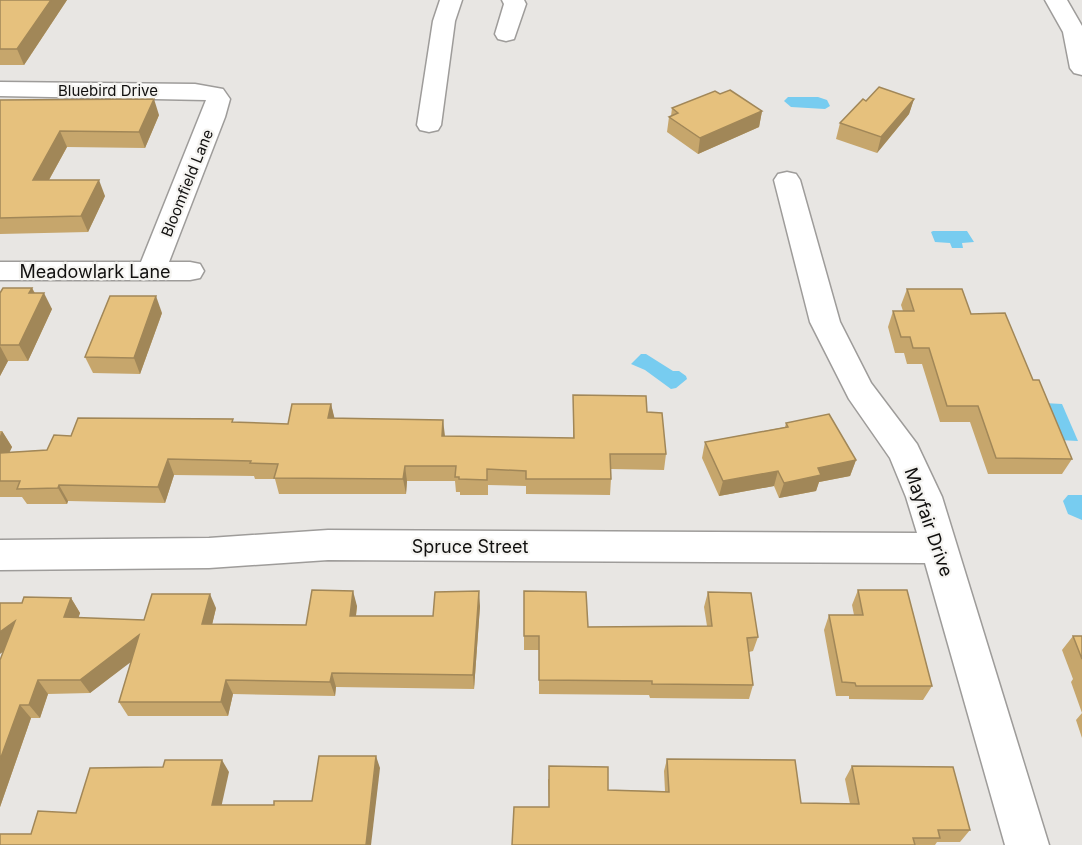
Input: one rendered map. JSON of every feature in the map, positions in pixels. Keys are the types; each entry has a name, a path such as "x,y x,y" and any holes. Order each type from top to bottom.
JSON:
{"street":[{"path":"429,124 444,21 451,0"},
{"path":"506,34 515,4 513,0"},
{"path":"1056,0 1075,31 1081,49 1082,68"},
{"name":"Bluebird Drive","path":"0,89 195,91 215,94"},
{"name":"Bloomfield Lane","path":"151,271 213,117 218,99 215,94"},
{"name":"Mayfair Drive","path":"787,180 825,322 860,391 905,453 924,497 1027,845"},
{"name":"Meadowlark Lane","path":"0,271 190,271"},
{"name":"Spruce Street","path":"0,555 208,553 328,545 940,548"}],"water":[{"path":"788,97 818,97 827,100 830,106 825,109 791,107 784,101"},
{"path":"967,231 974,242 962,243 963,248 952,248 950,243 935,242 931,232"},
{"path":"641,354 646,354 673,371 679,371 687,379 676,388 671,389 645,370 631,364"},
{"path":"1044,403 1062,404 1078,441 1058,440"},
{"path":"1068,495 1082,495 1082,520 1068,514 1063,501"}],"building":[{"path":"0,0 51,0 17,49 0,49"},
{"path":"879,87 914,99 881,137 840,123 863,99 866,101"},
{"path":"730,90 762,111 700,138 669,117 678,113 672,108 715,91 720,94"},
{"path":"154,99 139,132 60,131 33,180 99,180 81,216 0,218 0,100"},
{"path":"3,288 32,288 29,293 44,293 19,345 0,345 0,293"},
{"path":"907,289 962,289 971,314 1005,313 1033,380 1039,380 1072,459 996,458 978,406 947,406 929,348 913,348 910,337 901,337 893,311 914,311"},
{"path":"110,296 156,296 134,358 85,357"},
{"path":"573,395 646,396 647,412 662,413 666,454 610,454 611,479 526,479 526,471 487,469 487,480 459,479 455,477 456,466 405,466 403,479 274,478 278,464 168,459 158,487 59,485 58,488 17,489 20,481 0,481 0,453 47,450 54,435 71,436 78,418 233,419 232,422 288,424 292,404 331,404 328,418 443,420 442,436 574,438"},
{"path":"829,414 856,460 818,468 821,475 784,483 778,471 723,481 705,442 788,427 786,423"},
{"path":"312,590 353,591 350,616 433,616 435,592 479,591 473,675 332,673 330,682 226,680 221,702 119,702 139,635 80,680 38,680 29,705 20,705 0,760 0,660 15,621 0,632 0,603 22,603 24,597 71,598 64,617 144,620 152,594 210,594 202,624 306,625"},
{"path":"858,590 907,590 932,686 856,686 855,683 842,682 829,615 863,615"},
{"path":"524,591 586,592 588,627 712,626 708,592 751,593 758,637 747,638 753,685 539,680 539,636 524,636"},
{"path":"1073,636 1082,636 1082,659"},
{"path":"319,756 376,756 366,845 0,845 0,834 31,834 38,811 76,813 90,768 163,767 165,760 222,760 212,805 274,805 274,801 312,801"},
{"path":"667,759 795,760 801,803 859,804 852,766 953,767 970,830 938,830 940,838 913,838 915,845 512,845 514,807 549,807 549,766 608,767 608,790 669,792"}]}
